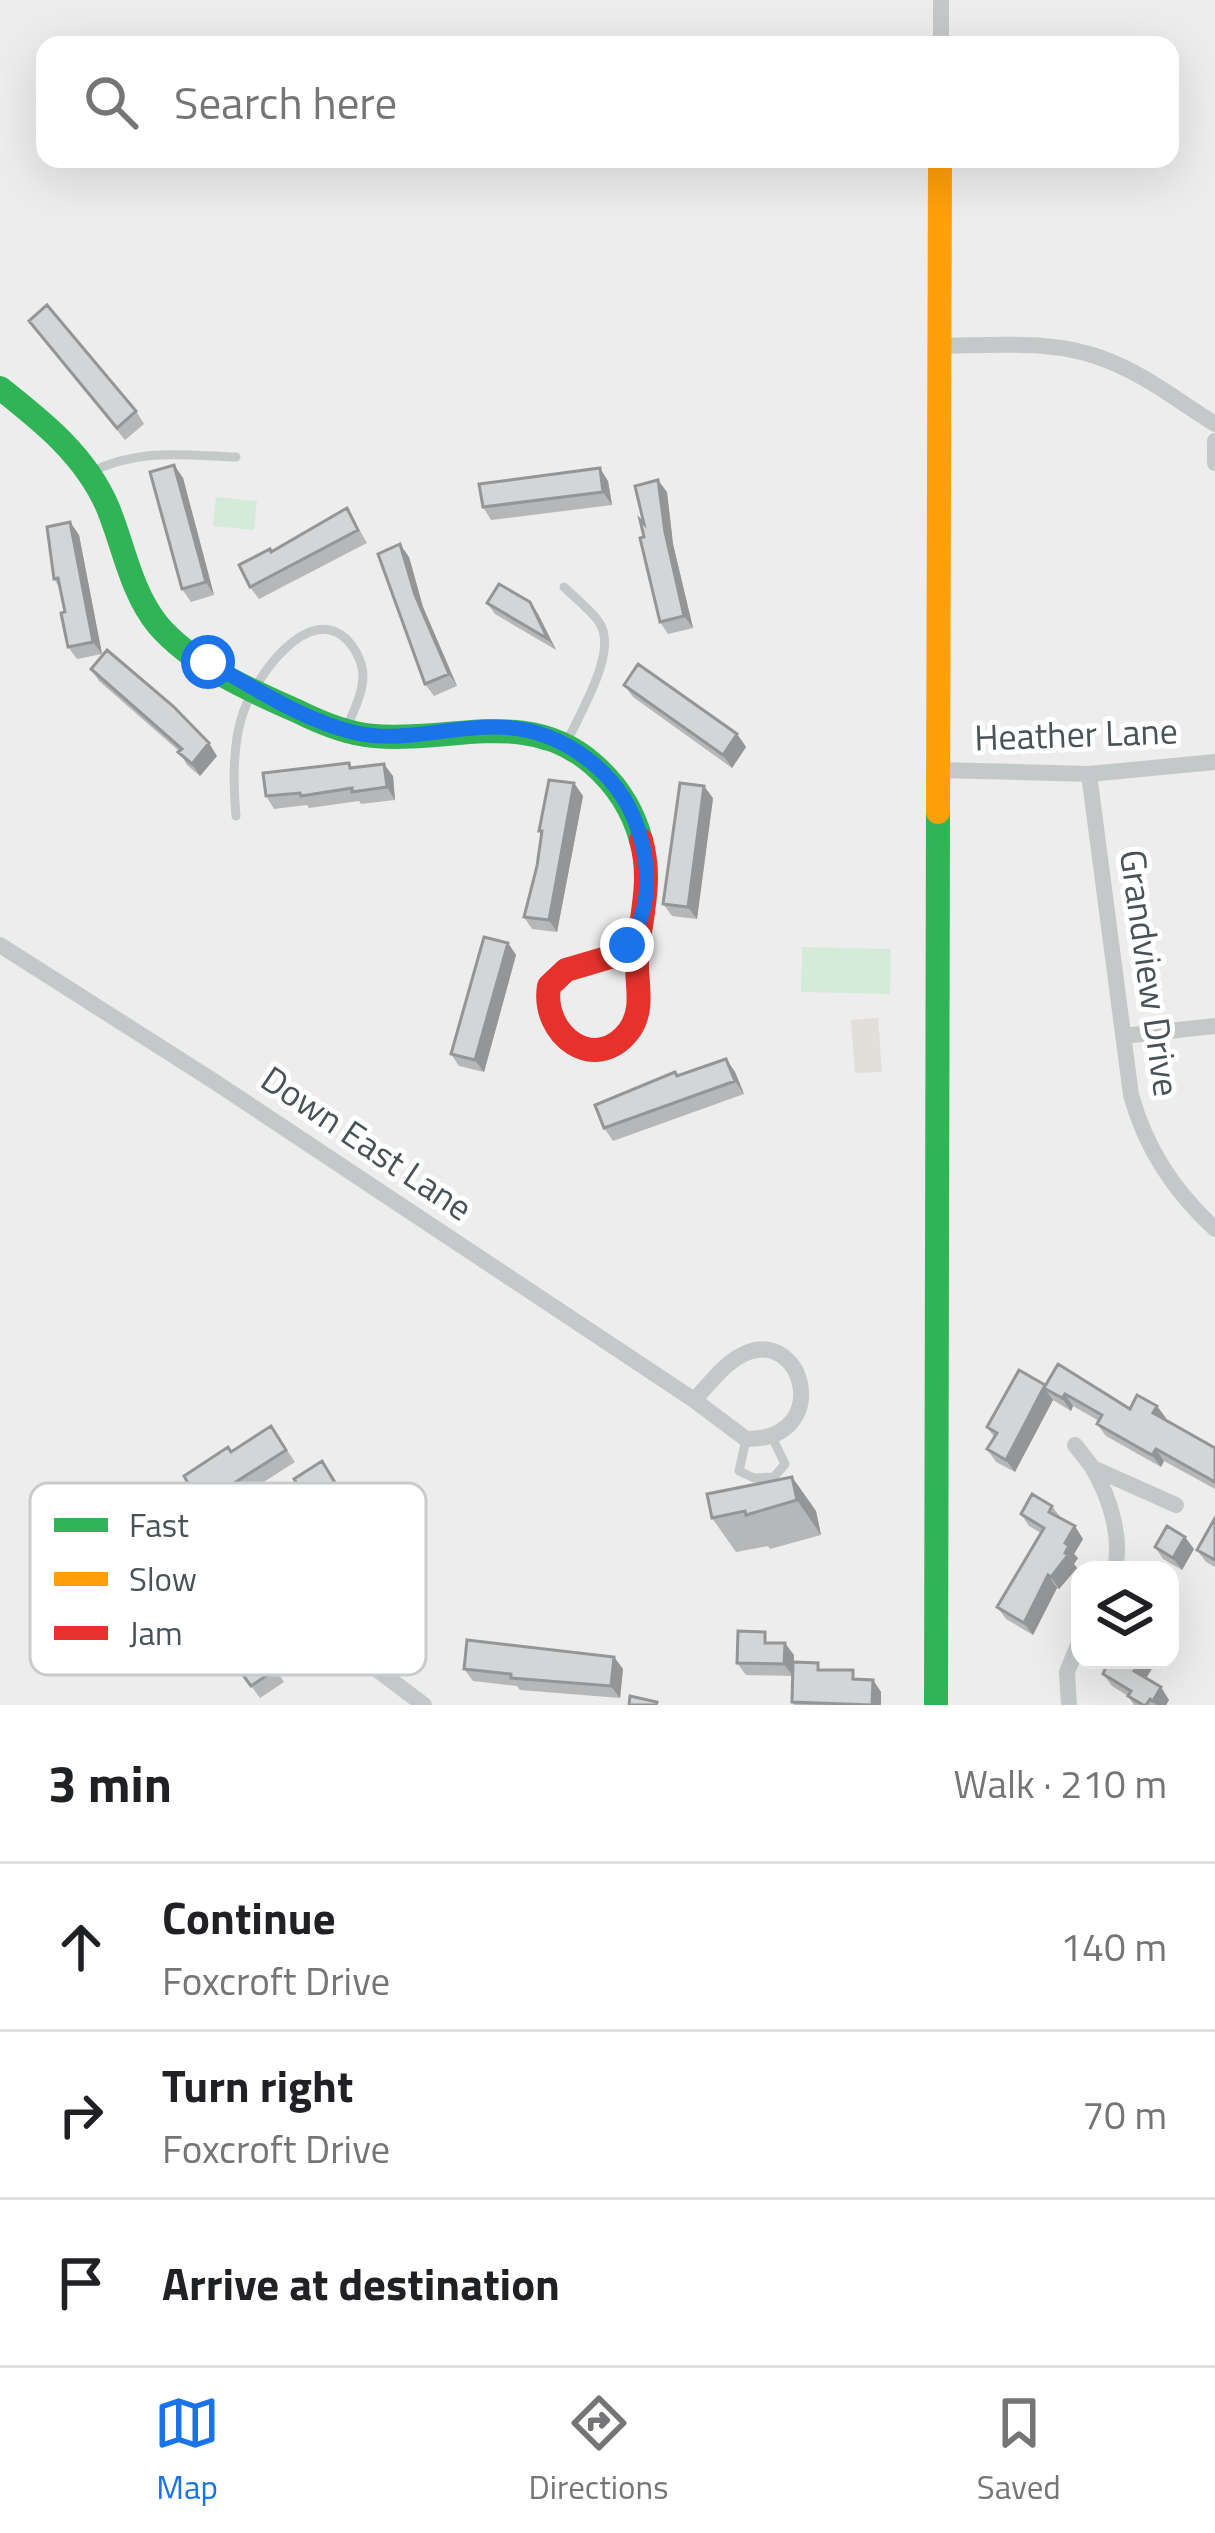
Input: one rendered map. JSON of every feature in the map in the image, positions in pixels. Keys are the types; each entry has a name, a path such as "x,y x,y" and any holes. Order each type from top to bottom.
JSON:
{"street":[{"path":"940,0 940,36"},
{"path":"936,1705 940,168"},
{"path":"940,346 1076,350 1133,373 1215,424"},
{"path":"0,388 38,417 89,472 108,506 152,618 170,638 255,689 346,730 402,736 493,727 539,735 565,745 608,777 634,817 646,862 647,894 637,960 639,1002 631,1029 608,1047 586,1049 572,1044 560,1036 549,1015 552,986 572,965 617,956 641,923"},
{"path":"1215,441 1215,463"},
{"name":"Heather Lane","path":"939,770 1089,774 1215,762"},
{"name":"Grandview Drive","path":"1089,774 1131,1095 1144,1136 1166,1175 1215,1229"},
{"name":"Down East Lane","path":"0,945 226,1089 746,1439"},
{"path":"1123,1036 1215,1026"},
{"path":"694,1400 742,1355 761,1351 779,1356 797,1371 802,1395 790,1424 772,1437 746,1439"},
{"path":"1075,1445 1093,1468 1114,1521 1116,1561"},
{"path":"1093,1468 1175,1505"},
{"path":"1069,1705 1071,1662"},
{"path":"384,1675 424,1705"}],"lane":[{"path":"89,472 130,455 182,452 236,457"},
{"path":"564,587 601,626 604,642 597,675 565,745"},
{"path":"236,816 234,778 240,722 278,654 296,638 317,630 341,635 353,648 363,671 346,730"},
{"path":"746,1439 739,1471 754,1478 775,1478 785,1464 772,1437"}],"green space":[{"path":"216,497 257,501 254,530 213,526"},
{"path":"802,947 891,949 890,994 801,992"}],"sand":[{"path":"878,1018 882,1072 855,1073 851,1020"}],"building":[{"path":"47,305 136,411 117,428 29,321"},
{"path":"174,465 206,582 182,589 150,472"},
{"path":"600,468 603,492 483,507 479,484"},
{"path":"658,480 684,616 660,622 640,538 644,537 640,520 644,524 635,486"},
{"path":"347,508 358,530 250,587 239,565"},
{"path":"70,522 93,642 68,647 47,527"},
{"path":"400,544 415,595 449,674 425,684 378,554"},
{"path":"499,584 530,602 548,639 487,603"},
{"path":"107,650 209,743 192,764 178,752 182,749 91,669"},
{"path":"638,664 737,734 723,755 624,685"},
{"path":"349,763 350,768 384,764 387,787 266,796 263,773"},
{"path":"549,780 574,783 549,920 524,917 537,866"},
{"path":"680,783 704,786 688,907 663,904"},
{"path":"484,937 508,943 475,1060 451,1054"},
{"path":"726,1059 735,1081 604,1128 595,1105 675,1072 677,1076"},
{"path":"1058,1364 1130,1409 1137,1395 1157,1406 1153,1413 1215,1448 1215,1482 1156,1449 1152,1455 1097,1424 1102,1415 1044,1388"},
{"path":"1019,1370 1045,1385 1006,1460 987,1449 997,1433 987,1427"},
{"path":"271,1426 286,1450 234,1483 188,1483 184,1476 228,1447 231,1452"},
{"path":"322,1461 335,1483 297,1483 294,1479"},
{"path":"792,1477 797,1500 746,1515 745,1511 712,1518 707,1494"},
{"path":"1032,1494 1052,1506 1049,1512 1075,1526 1065,1543 1068,1555 1048,1575 1024,1623 997,1607 1044,1528 1021,1514"},
{"path":"1215,1518 1215,1560 1197,1550"},
{"path":"1167,1526 1185,1537 1173,1558 1155,1547"},
{"path":"738,1631 765,1632 765,1643 785,1643 784,1664 737,1663"},
{"path":"467,1640 614,1657 611,1686 464,1669"},
{"path":"793,1662 818,1663 818,1670 853,1670 853,1679 873,1680 872,1705 792,1702"},
{"path":"1105,1669 1135,1669 1161,1687 1153,1701 1143,1705 1128,1696 1131,1691 1103,1674"},
{"path":"243,1675 267,1675 251,1686"},
{"path":"630,1696 657,1702 629,1705"}],"traffic: fast":[{"path":"0,388 47,427 88,472 108,508 141,598 158,625 187,652 261,695 354,733 403,737 515,732 568,747 593,764 616,789 641,840"},
{"path":"936,1705 938,812"}],"traffic: slow":[{"path":"938,812 940,168"}],"traffic: jam":[{"path":"641,840 646,885 634,1023 615,1044 601,1049 573,1043 553,1020 549,986 566,970 617,955 641,923"}],"route":[{"path":"208,662 305,714 361,734 402,736 505,728 557,741 583,756 622,794 641,839 647,894 641,923 627,945"}]}
